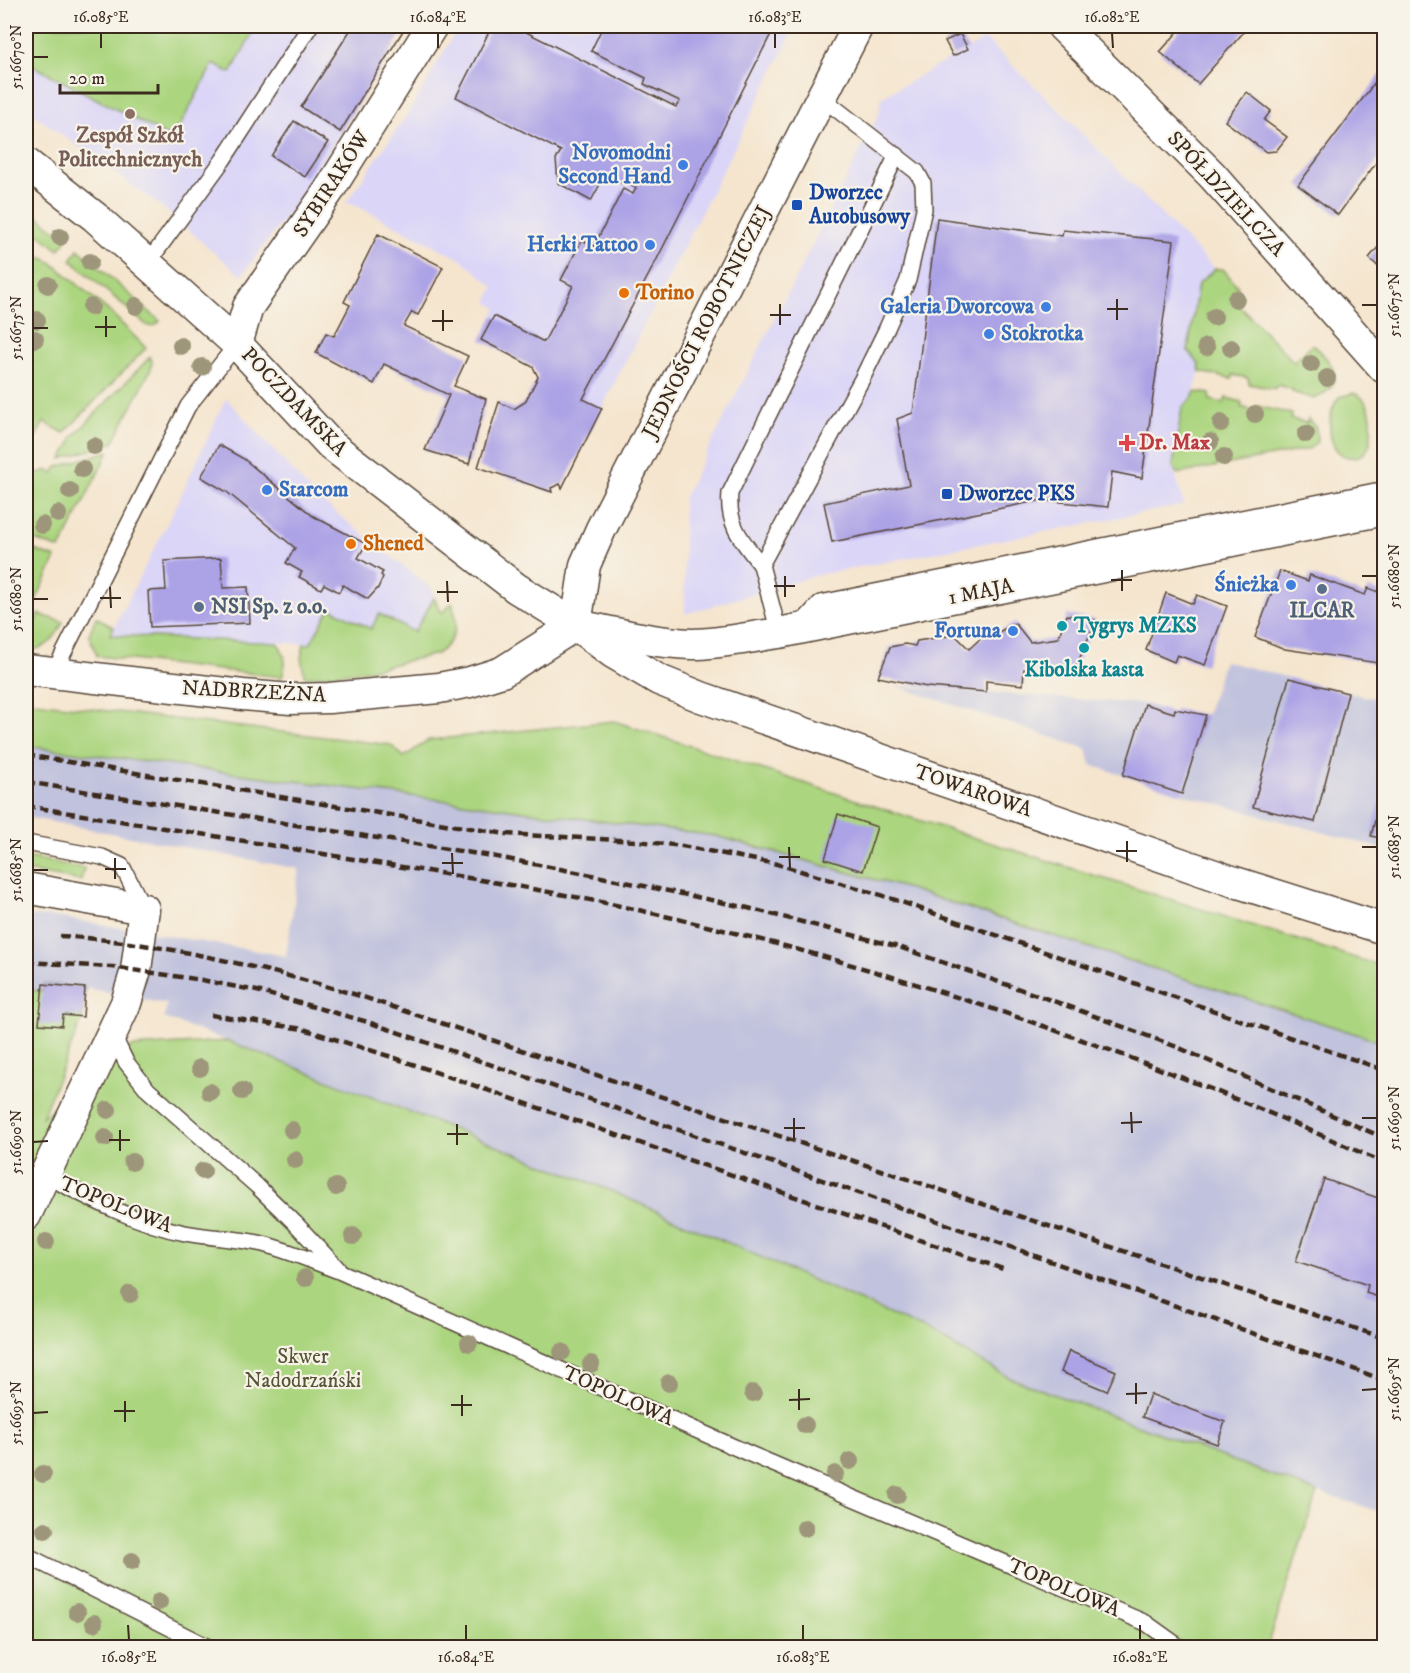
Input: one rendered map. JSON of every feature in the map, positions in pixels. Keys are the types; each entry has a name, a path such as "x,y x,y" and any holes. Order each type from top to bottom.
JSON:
{"street":[{"name":"SYBIRAKÓW","path":"237,344 248,307 328,192 432,26"},
{"name":"JEDNOŚCI ROBOTNICZEJ","path":"576,625 585,565 601,529 858,26"},
{"name":"SPÓŁDZIELCZA","path":"1062,26 1212,175 1384,368"},
{"name":"POCZDAMSKA","path":"26,163 95,217 237,344 331,445 516,588 576,625"},
{"name":"1 MAJA","path":"576,625 643,638 689,644 707,643 788,631 1384,510"},
{"name":"NADBRZEŻNA","path":"40,672 243,695 291,699 329,698 439,688 471,682 502,672 576,625"},
{"name":"TOWAROWA","path":"576,625 613,653 659,680 701,697 1232,881 1384,929"},
{"path":"26,888 144,909"},
{"name":"TOPOLOWA","path":"26,1215 126,1003 136,970 144,909"}],"lane":[{"path":"147,264 223,160 310,26"},
{"path":"761,565 862,379 887,328 908,280 924,209 923,183 916,172 822,97"},
{"path":"897,155 730,493 729,508 732,521 738,535 761,565 788,631 820,603 1375,490 1384,494"},
{"path":"40,672 188,406 237,344"},
{"path":"26,843 102,857 122,866 144,909"},
{"path":"111,1032 126,1062 148,1090 257,1186 296,1223 341,1272"},
{"name":"TOPOLOWA","path":"45,1175 94,1200 142,1220 185,1233 261,1244 289,1251 341,1272 740,1449 1146,1623 1181,1647"},
{"path":"26,1555 210,1647"}],"shaded area":[{"path":"26,26 406,26 302,195 241,276 162,207 26,109"},
{"path":"459,26 796,26 602,408 538,377 533,367 481,340 497,308 487,302 494,287 462,260 351,203 345,204 409,112"},
{"path":"985,39 1063,114 1215,269 1198,284 1188,351 1199,364 1200,372 1192,398 1182,408 1173,466 1184,505 818,575 685,614 683,499 879,114 881,98"},
{"path":"226,398 315,496 432,589 434,598 414,633 379,614 371,629 323,619 310,644 110,635 174,510"},
{"path":"1224,661 1384,700 1384,849 1182,794 1091,765 1087,749 896,686 1145,704 1174,713 1175,709 1206,715"},
{"path":"26,746 716,836 908,889 1384,1043 1384,1513 1317,1492 1010,1378 927,1331 609,1190 164,1018 167,1004 85,988 43,984 42,991 26,990 26,916 56,917 286,956 299,869 26,817"}],"green space":[{"path":"26,26 256,26 231,73 213,64 173,139 26,62"},
{"path":"26,207 67,239 59,250 26,224"},
{"path":"78,249 160,321 151,326 145,324 71,260"},
{"path":"26,257 43,258 51,262 111,313 146,348 64,433 44,422 26,454 26,317 35,299 26,294"},
{"path":"1215,269 1223,269 1238,287 1234,292 1234,300 1294,362 1313,344 1323,354 1332,366 1335,379 1326,392 1312,398 1277,385 1275,389 1249,384 1248,378 1233,375 1232,379 1200,372 1199,364 1188,351 1198,284"},
{"path":"150,357 151,369 113,443 62,459 72,438"},
{"path":"1195,392 1210,394 1210,400 1224,403 1226,398 1242,402 1241,407 1255,411 1257,406 1292,414 1291,419 1307,423 1308,419 1316,428 1317,442 1309,449 1177,474 1173,466 1182,408"},
{"path":"1354,393 1364,400 1368,407 1371,437 1365,453 1349,457 1336,449 1332,442 1330,426 1332,410 1339,397"},
{"path":"109,451 60,549 26,537 26,477 47,470 53,473 57,467"},
{"path":"26,547 56,558 26,621"},
{"path":"434,598 442,613 452,603 456,618 452,638 437,654 369,670 305,677 301,658 304,644 310,644 330,608 371,629 379,614 414,632"},
{"path":"38,614 63,622 49,643 33,650 26,650 26,642"},
{"path":"96,617 114,627 110,635 277,643 284,655 284,672 282,677 97,656 89,635"},
{"path":"26,701 391,745 404,757 429,740 614,721 1384,967 1384,1043 909,889 716,836 26,746"},
{"path":"26,857 84,868 81,881 26,871"},
{"name":"Skwer Nadodrzański","path":"43,984 85,988 83,1017 42,1117 132,1047 228,1041 609,1190 927,1331 1010,1378 1317,1492 1268,1646 26,1648 26,990 42,991"}],"building":[{"path":"353,26 406,26 340,132 301,107"},
{"path":"492,26 514,26 676,107 680,101 644,84 646,78 591,51 603,26 775,26 583,399 602,408 562,488 560,484 551,488 552,492 478,467 499,402 514,409 525,402 538,377 533,367 481,340 494,316 544,342 573,286 561,280 582,240 594,246 623,189 633,194 636,188 605,175 591,201 558,183 556,159 561,151 456,97"},
{"path":"1183,26 1249,26 1198,84 1160,52"},
{"path":"960,34 968,49 953,56 945,41"},
{"path":"1384,70 1384,152 1338,215 1298,185"},
{"path":"1247,92 1271,111 1264,120 1287,137 1276,151 1266,152 1225,121"},
{"path":"294,121 328,142 305,177 271,156"},
{"name":"Galeria Dworcowa","path":"937,218 1062,236 1063,230 1174,241 1142,478 1112,472 1108,507 1042,500 832,542 824,503 909,485 897,419 913,413"},
{"path":"378,234 443,267 418,315 412,312 404,326 468,356 454,386 486,399 469,464 425,450 449,395 384,364 374,384 316,353 326,333 334,336 350,305 344,302"},
{"path":"1384,240 1384,272 1369,258"},
{"path":"219,445 244,459 313,516 366,544 358,558 383,572 378,588 368,599 343,585 339,592 324,584 321,589 299,577 302,572 286,563 295,548 227,492 201,477"},
{"name":"NSI Sp. z o.o.","path":"221,558 223,588 248,587 250,623 150,627 148,591 166,590 164,561"},
{"path":"1280,571 1308,581 1310,575 1365,595 1368,588 1384,594 1384,664 1285,649 1255,637"},
{"path":"1166,593 1193,604 1197,595 1227,606 1205,665 1177,655 1174,662 1146,650"},
{"path":"1067,615 1096,620 1073,674 1024,669 1023,685 986,681 986,692 927,687 878,677 890,647 905,644 915,646 917,641 955,635 969,649 992,628 997,633 1015,623 1030,642 1058,638"},
{"path":"1289,678 1348,693 1315,822 1253,807"},
{"path":"1145,704 1174,713 1175,709 1206,715 1182,794 1123,775"},
{"path":"1384,786 1384,839 1371,836"},
{"path":"838,814 877,827 863,871 825,859"},
{"path":"43,984 85,988 83,1017 63,1015 62,1026 39,1024"},
{"path":"1324,1179 1384,1200 1384,1299 1366,1293 1368,1285 1296,1261"},
{"path":"1069,1351 1116,1371 1107,1391 1061,1372"},
{"path":"1150,1394 1225,1422 1217,1444 1142,1417"}],"railway":[{"path":"26,755 506,834 637,841 682,846 777,864 884,896 1384,1070"},
{"path":"26,782 491,856 597,876 744,907 899,947 1177,1047 1384,1138"},
{"path":"26,806 518,886 620,906 718,929 913,983 1009,1014 1198,1084 1384,1163"},
{"path":"60,936 135,944 210,957 357,995 1384,1338"},
{"path":"26,962 112,967 202,980 257,991 368,1022 811,1176 1384,1380"},
{"path":"211,1015 303,1029 395,1058 1003,1269"}],"place":[{"name":"Zespół Szkół Politechnicznych","path":"130,114"},
{"name":"Novomodni Second Hand","path":"683,165"},
{"name":"Dworzec Autobusowy","path":"797,205"},
{"name":"Herki Tattoo","path":"650,245"},
{"name":"Torino","path":"624,293"},
{"name":"Galeria Dworcowa","path":"1046,307"},
{"name":"Stokrotka","path":"989,334"},
{"name":"Dr. Max","path":"1127,443"},
{"name":"Starcom","path":"267,490"},
{"name":"Dworzec PKS","path":"947,494"},
{"name":"Shened","path":"351,544"},
{"name":"Śnieżka","path":"1291,585"},
{"name":"ILCAR","path":"1322,589"},
{"name":"NSI Sp. z o.o.","path":"199,607"},
{"name":"Tygrys MZKS","path":"1062,626"},
{"name":"Fortuna","path":"1013,631"},
{"name":"Kibolska kasta","path":"1084,648"}]}
